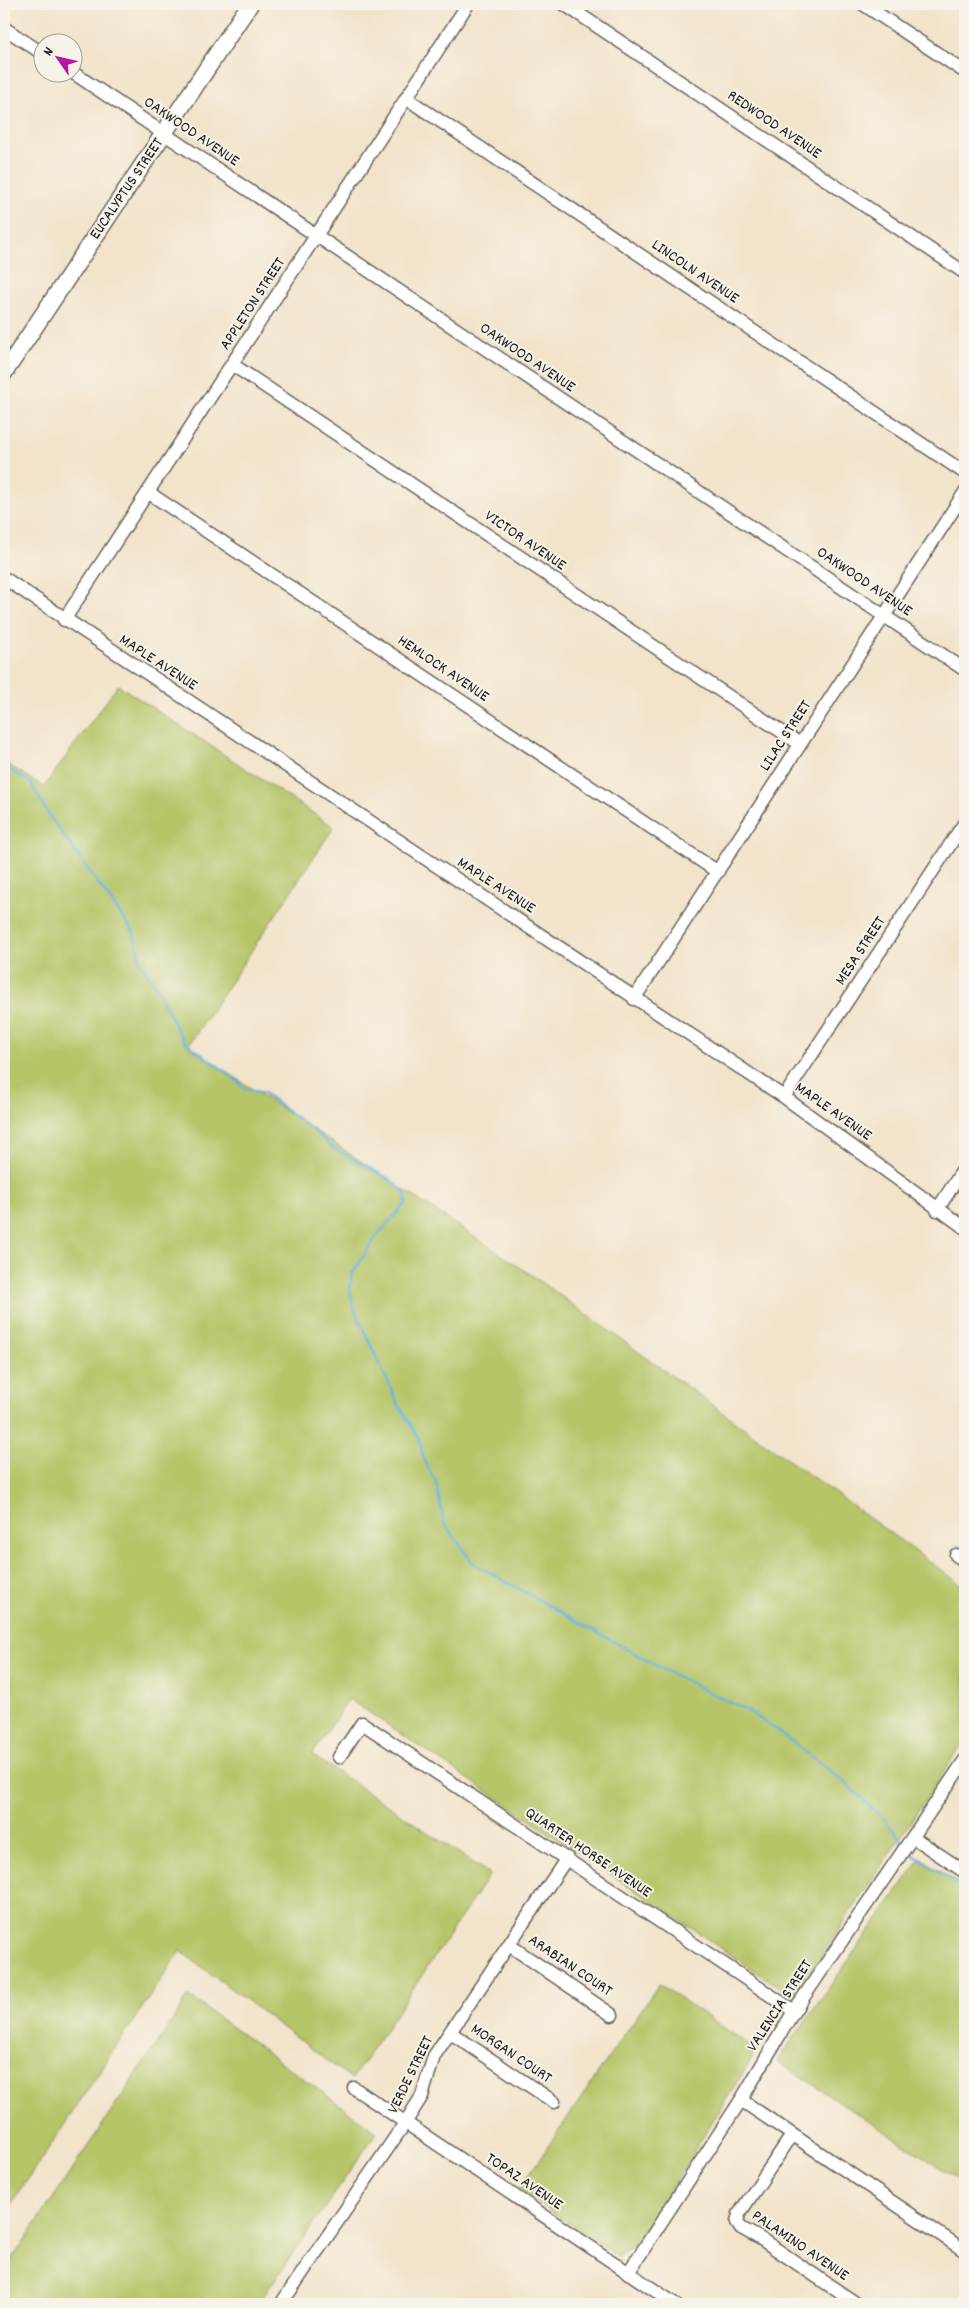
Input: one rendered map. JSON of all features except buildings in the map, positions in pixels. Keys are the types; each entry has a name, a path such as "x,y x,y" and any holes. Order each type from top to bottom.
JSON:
{"main road":[{"name":"EUCALYPTUS STREET","path":"4,374 250,4"}],"street":[{"name":"APPLETON STREET","path":"64,620 468,4"},
{"name":"REDWOOD AVENUE","path":"564,4 965,273"},
{"path":"863,4 965,72"},
{"path":"4,28 32,46"},
{"name":"OAKWOOD AVENUE","path":"82,79 965,670"},
{"name":"LINCOLN AVENUE","path":"406,98 965,474"},
{"name":"VICTOR AVENUE","path":"232,365 800,744"},
{"name":"LILAC STREET","path":"634,999 965,492"},
{"name":"HEMLOCK AVENUE","path":"149,493 718,872"},
{"name":"MAPLE AVENUE","path":"4,578 64,620 784,1097 860,1151 937,1210 965,1228"},
{"name":"MESA STREET","path":"784,1097 965,822"},
{"path":"937,1210 965,1168"},
{"name":"QUARTER HORSE AVENUE","path":"339,1757 362,1723 794,2011"},
{"name":"VALENCIA STREET","path":"628,2273 741,2100 794,2011 914,1838 965,1760"},
{"path":"914,1838 965,1872"},
{"name":"VERDE STREET","path":"281,2304 405,2123 422,2096 434,2056 567,1858"},
{"name":"ARABIAN COURT","path":"509,1945 612,2015"},
{"name":"MORGAN COURT","path":"451,2032 554,2102"},
{"name":"TOPAZ AVENUE","path":"354,2088 675,2304"},
{"path":"741,2100 965,2251"},
{"name":"PALAMINO AVENUE","path":"792,2135 739,2214 737,2222 741,2228 857,2304"}],"green space":[{"path":"118,685 334,827 188,1046 533,1276 965,1587 965,1740 794,1997 349,1699 312,1755 490,1874 352,2079 180,1951 4,2215 4,762 44,787"},
{"path":"921,1858 965,1888 965,2184 777,2061"},
{"path":"659,1984 757,2050 637,2243 618,2257 519,2189"},
{"path":"189,1996 377,2132 258,2304 4,2304 4,2271"}],"waterway":[{"path":"4,766 31,783 48,814 134,933 140,961 159,992 176,1028 185,1042 233,1077 245,1089 264,1093 333,1148 388,1178 403,1191 406,1203 378,1234 352,1274 350,1291 354,1308 398,1404 418,1437 425,1462 436,1482 444,1523 473,1563 668,1672 748,1711 840,1778 885,1820 903,1842"},
{"path":"910,1850 915,1856 965,1889"}]}
